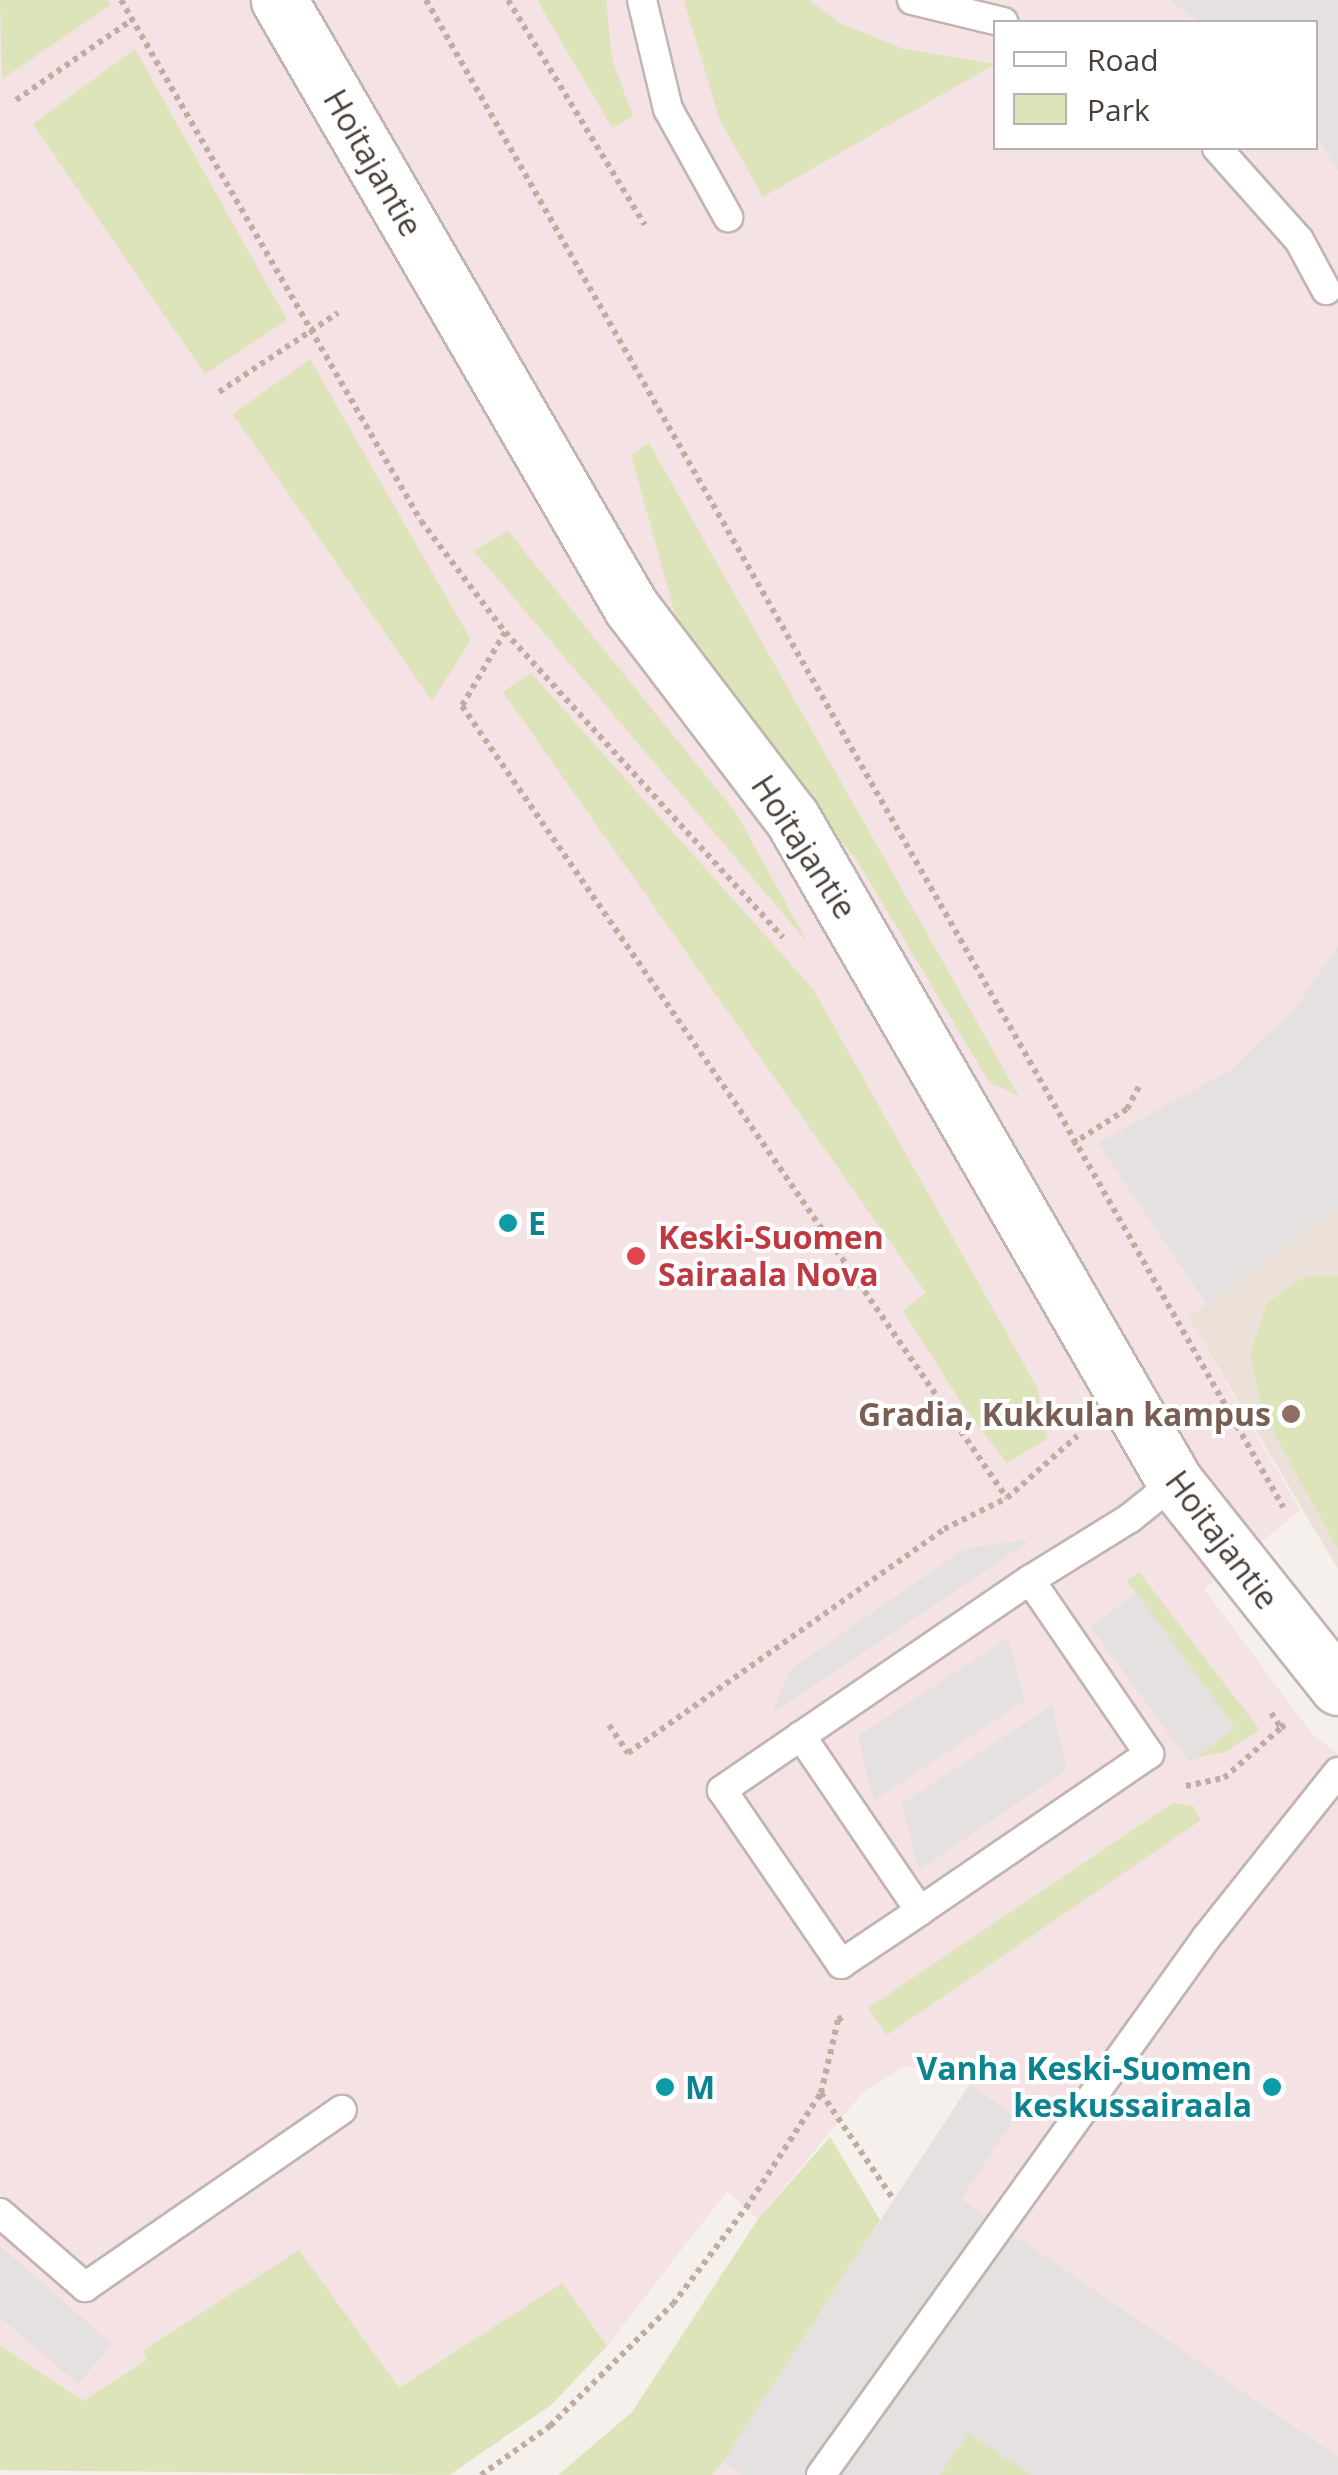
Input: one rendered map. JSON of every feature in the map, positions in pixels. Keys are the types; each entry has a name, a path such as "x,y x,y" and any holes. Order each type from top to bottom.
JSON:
{"street":[{"name":"Hoitajantie","path":"279,0 630,607 792,818 1175,1482 1335,1684"}],"lane":[{"path":"642,0 668,110 728,217"},
{"path":"912,0 995,20"},
{"path":"1219,150 1299,240 1326,290"},
{"path":"1030,1580 1149,1754 842,1964 722,1790 1030,1580 1130,1518 1175,1482"},
{"path":"800,1736 920,1911"},
{"path":"821,2475 1206,1938 1338,1772"},
{"path":"0,2213 85,2287 342,2110"}],"path":[{"path":"121,0 422,521 506,632 792,949"},
{"path":"426,0 1072,1144 1292,1523"},
{"path":"508,0 646,226"},
{"path":"16,100 133,19"},
{"path":"219,392 338,314"},
{"path":"506,632 462,706 1007,1498"},
{"path":"1072,1144 1127,1110 1142,1084"},
{"path":"1073,1416 1130,1518"},
{"path":"609,1726 628,1753 944,1529 1007,1498 1082,1432"},
{"path":"1170,1790 1224,1778 1335,1684"},
{"path":"1260,1698 1281,1728"},
{"path":"481,2475 550,2426 673,2304 821,2093 838,2020 854,2009"},
{"path":"821,2093 892,2198"}],"shaded area":[{"name":"Keski-Suomen Sairaala Nova","path":"0,0 1169,0 1197,20 993,20 993,150 1318,150 1318,20 1338,0 1338,1207 1188,1317 1300,1510 1204,1589 1313,1735 1338,1754 1338,2475 712,2475 970,2084 905,2066 863,2092 758,2219 727,2191 607,2346 551,2405 449,2475 0,2470"},
{"path":"1169,0 1338,0 1338,171 1318,138 1318,20 1197,20"},
{"path":"1338,946 1338,1207 1207,1305 1098,1143 1231,1070 1295,1009"},
{"name":"Gradia, Kukkulan kampus","path":"1338,1207 1338,1569 1188,1317"},
{"path":"1032,1539 771,1714 791,1669 964,1549"},
{"path":"1137,1593 1235,1728 1189,1762 1091,1627"},
{"path":"1008,1638 1025,1700 874,1801 858,1736"},
{"path":"1052,1705 1067,1769 919,1870 902,1804"},
{"path":"970,2084 1015,2117 961,2199 1338,2457 1338,2475 1031,2475 969,2433 939,2475 743,2475 723,2462"},
{"path":"0,2246 112,2344 78,2384 0,2317"}],"green space":[{"path":"0,0 108,0 111,5 2,79"},
{"path":"537,0 606,0 612,59 633,116 612,128"},
{"path":"684,0 809,0 840,23 903,49 993,64 763,197 719,118"},
{"path":"135,49 287,320 205,374 33,124"},
{"path":"310,359 471,640 432,701 233,414"},
{"path":"649,443 1019,1096 989,1082 859,864 702,662 675,614 631,455"},
{"path":"508,531 736,813 808,943 474,551"},
{"path":"531,673 813,989 1037,1387 1047,1439 1007,1463 964,1407 903,1311 926,1293 503,692"},
{"path":"1338,1275 1338,1550 1263,1413 1250,1355 1267,1303 1304,1277"},
{"path":"1139,1572 1260,1730 1225,1752 1196,1757 1235,1728 1127,1581"},
{"path":"1173,1803 1193,1806 1201,1820 887,2035 868,2008"},
{"path":"830,2137 880,2220 723,2462 712,2475 558,2475 632,2412 758,2219"},
{"path":"299,2250 399,2388 562,2283 607,2346 551,2405 449,2475 0,2470 0,2346 83,2401 147,2360 144,2350"},
{"path":"968,2433 1031,2475 939,2475"}],"place":[{"name":"E","path":"508,1223"},
{"name":"Keski-Suomen Sairaala Nova","path":"636,1256"},
{"name":"Gradia, Kukkulan kampus","path":"1291,1414"},
{"name":"M","path":"665,2087"},
{"name":"Vanha Keski-Suomen keskussairaala","path":"1272,2087"}]}
